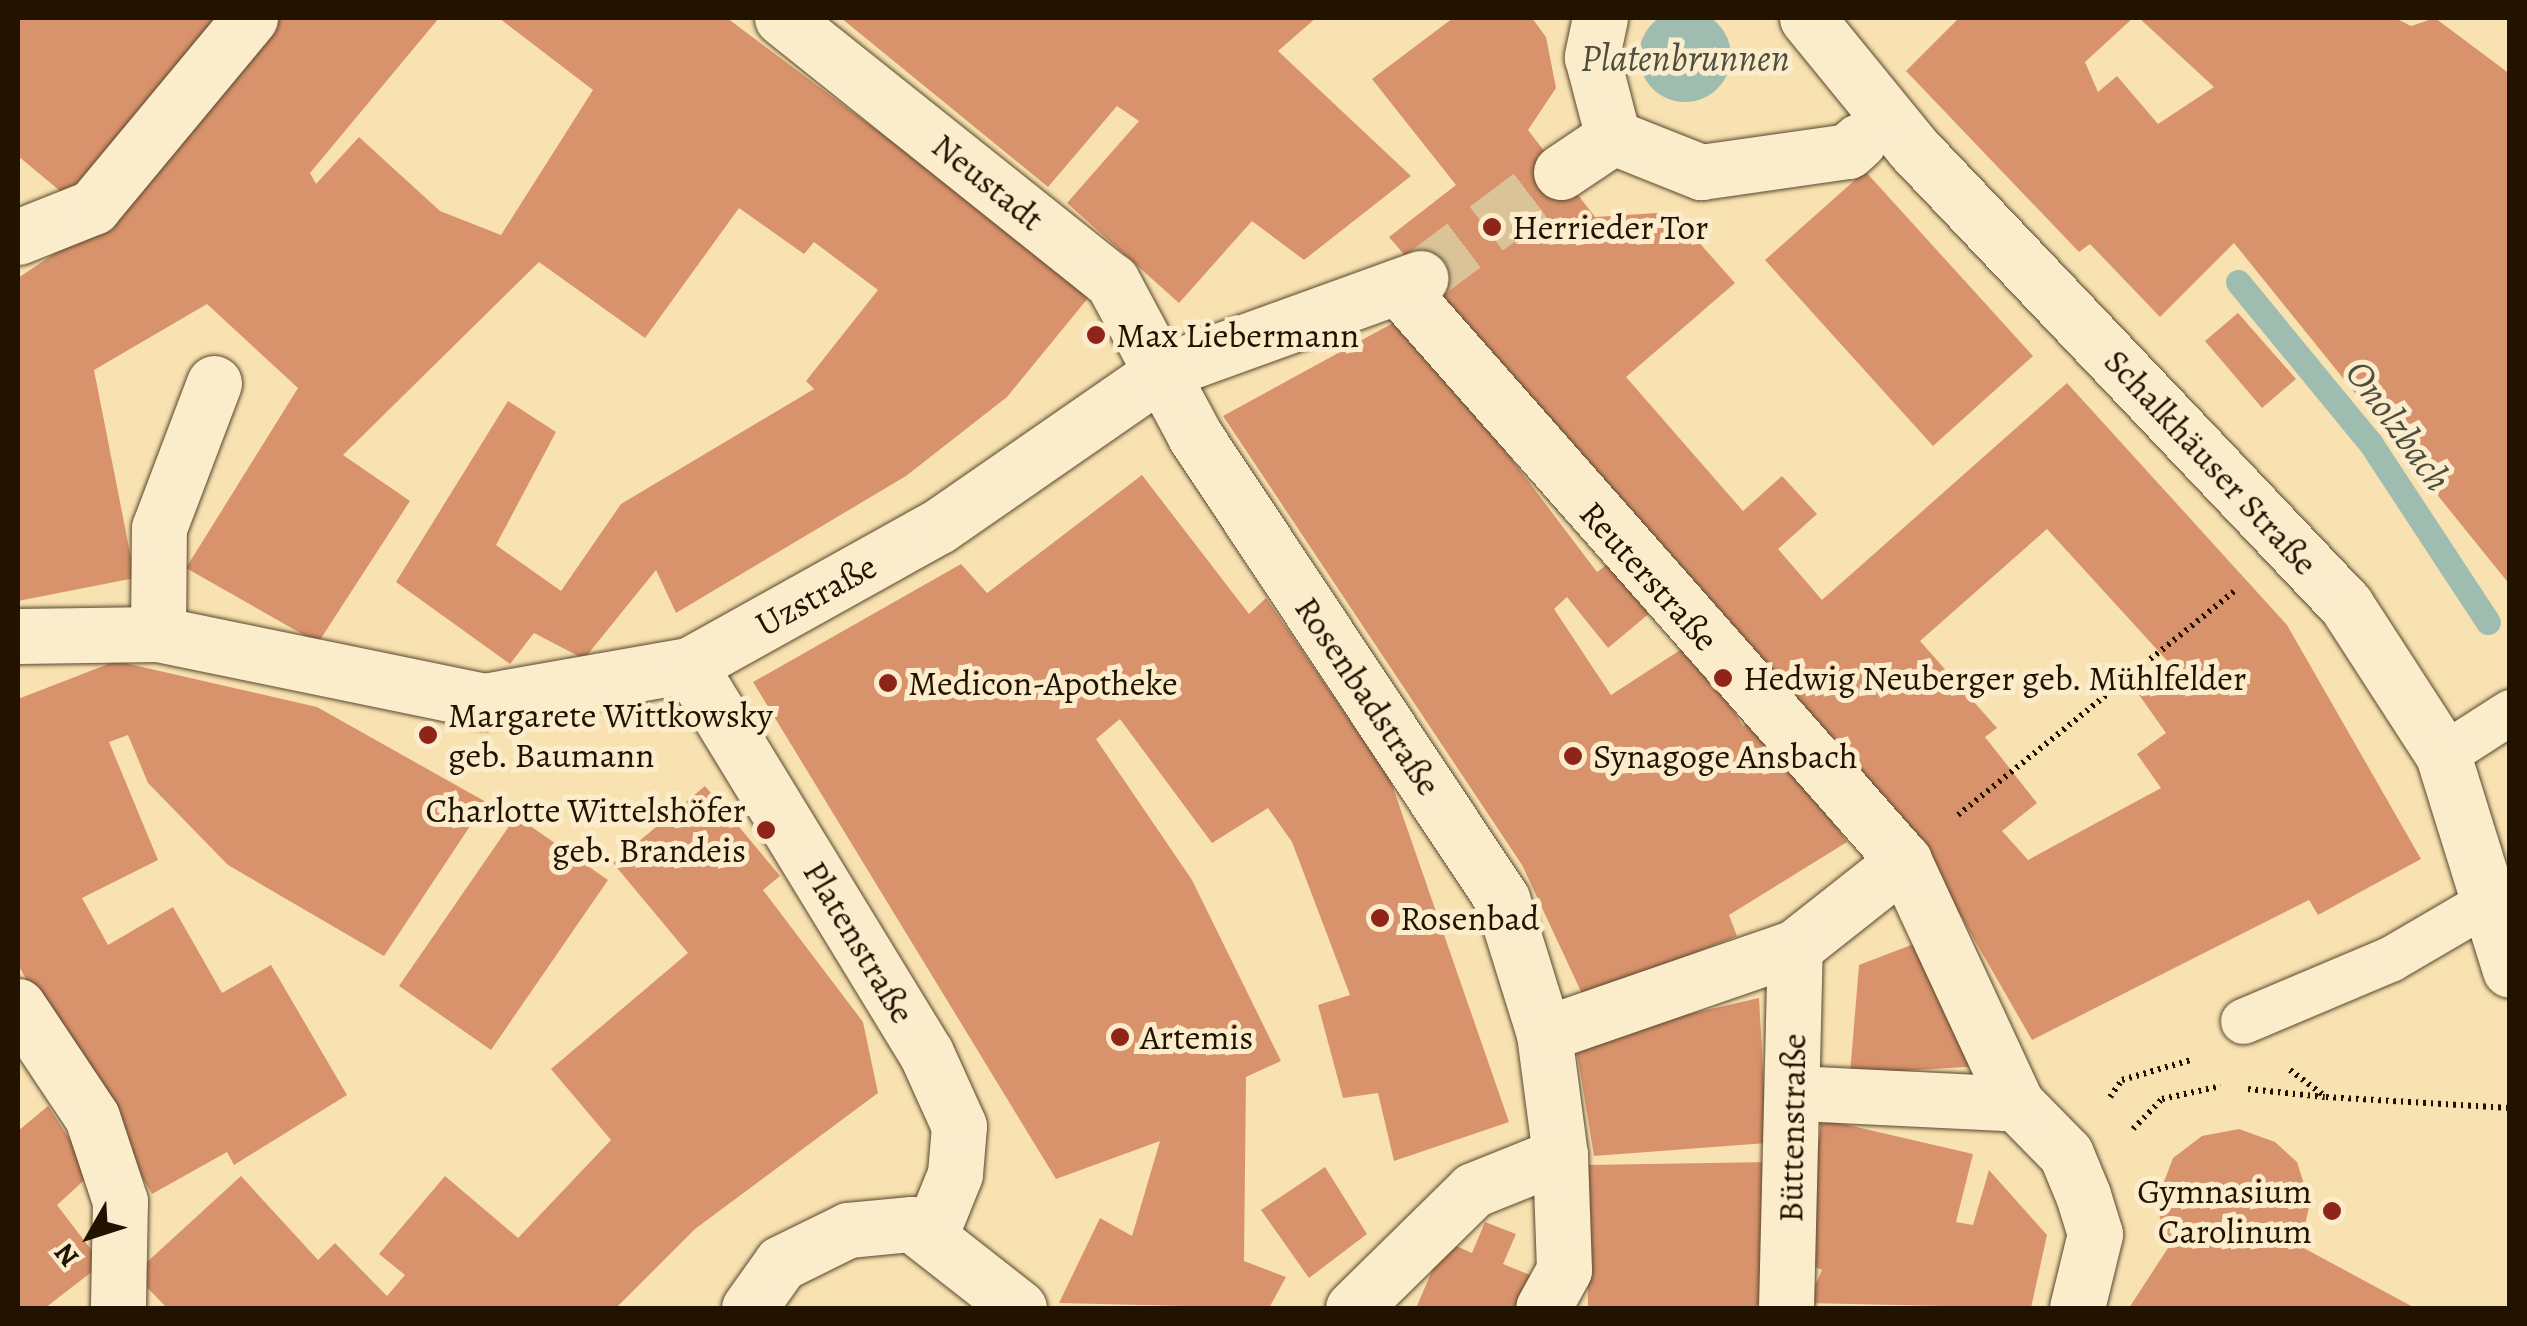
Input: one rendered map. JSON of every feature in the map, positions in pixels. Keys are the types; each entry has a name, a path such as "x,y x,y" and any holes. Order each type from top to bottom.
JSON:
{"street":[{"path":"18,235 93,207 250,18"},
{"name":"Neustadt","path":"782,18 1112,281 1161,372"},
{"path":"1600,18 1592,58 1613,137"},
{"name":"Schalkhäuser Straße","path":"1807,18 1913,148 2346,606 2443,755 2510,970"},
{"path":"1613,137 1701,172 1848,152 1859,141"},
{"path":"1561,172 1613,137"},
{"name":"Uzstraße","path":"18,636 158,634 484,701 689,666 939,526 1161,372 1409,282"},
{"name":"Reuterstraße","path":"1409,282 1904,861 2017,1104 2066,1154 2095,1234 2077,1308"},
{"name":"Rosenbadstraße","path":"1161,372 1502,899 1544,1034 1560,1154 1564,1270 1543,1308"},
{"path":"158,634 159,528 214,383"},
{"name":"Platenstraße","path":"689,666 926,1053 959,1126 955,1174 930,1236"},
{"path":"1544,1034 1794,947 1904,861"},
{"name":"Büttenstraße","path":"1786,1308 1796,1093 1794,947"},
{"path":"18,1006 92,1117 120,1201 118,1308"},
{"path":"1796,1093 2017,1104"},
{"path":"1353,1308 1474,1190 1560,1154"},
{"path":"748,1308 781,1263 848,1230 912,1224 1018,1308"}],"lane":[{"path":"2443,755 2510,712"},
{"path":"2243,1021 2390,959 2491,900"}],"path":[{"path":"1904,861 2292,548"},
{"path":"2281,1063 2326,1098"},
{"path":"2066,1154 2114,1150 2162,1099 2232,1084 2326,1098 2510,1108"}],"water":[{"name":"Platenbrunnen","path":"1685,10 1703,13 1718,23 1728,38 1728,74 1718,89 1703,99 1685,102 1667,99 1652,89 1642,74 1639,56 1642,38 1652,23 1667,13"}],"building":[{"path":"18,18 219,18 71,200 18,156"},
{"path":"272,18 439,18 310,173 316,184 359,137 440,211 501,235 593,90 499,18 727,18 1093,292 1007,397 906,476 676,613 656,570 584,659 534,633 510,664 396,582 508,401 556,432 496,545 561,591 621,504 814,389 806,381 878,290 814,242 804,254 739,208 645,338 539,262 343,455 410,501 318,643 186,568 298,388 207,304 94,370 135,578 18,601 18,278 118,211"},
{"path":"841,18 1316,18 1278,51 1411,176 1304,260 1252,221 1179,303 1067,203 1139,121 1117,106 1048,187"},
{"path":"1453,18 1532,18 1546,37 1556,88 1528,130 1595,217 1672,212 1735,283 1626,377 1743,511 1782,476 1817,514 1778,549 1822,600 2067,383 2287,625 2421,859 2318,915 2309,900 2032,1040 1939,878 1389,237 1456,185 1372,79","holes":["2047,529 2172,666 2137,692 2166,733 2137,754 2161,788 2028,860 2002,831 2037,803 1985,737 1997,728 1920,641"]},
{"path":"1959,18 2133,18 2085,62 2098,92 2117,76 2158,124 2214,87 2139,18 2395,18 2411,26 2435,18 2510,74 2510,585 2234,243 2160,317 2090,244 2079,252 1906,71"},
{"path":"1865,171 2033,356 1933,446 1765,260"},
{"path":"2238,313 2296,379 2262,408 2205,341"},
{"path":"1404,317 1597,572 1609,563 1651,612 1608,648 1567,597 1554,609 1611,695 1691,643 1743,726 1762,713 1847,842 1729,915 1737,936 1584,998 1522,865 1223,416"},
{"path":"1142,475 1249,614 1266,598 1390,779 1509,1122 1394,1161 1378,1093 1343,1098 1318,1005 1350,995 1292,842 1268,808 1212,843 1120,719 1096,739 1192,880 1281,1061 1246,1077 1244,1261 1286,1277 1269,1308 1059,1303 1100,1218 1132,1236 1160,1141 1056,1179 753,682 961,564 987,593"},
{"path":"116,661 317,707 486,802 384,956 228,865 148,783 128,735 109,742 158,860 82,898 108,945 173,907 222,993 271,965 347,1095 234,1165 227,1152 152,1194 18,965 18,699"},
{"path":"705,786 780,876 763,890 863,1022 878,1093 695,1229 616,1308 167,1308 134,1274 241,1176 318,1260 335,1243 387,1296 405,1275 379,1254 445,1176 518,1238 611,1140 551,1069 688,953 613,863"},
{"path":"516,816 608,880 491,1050 399,986"},
{"path":"1919,942 1982,1066 1850,1074 1859,965"},
{"path":"1759,998 1767,1143 1594,1156 1575,1040"},
{"path":"48,1106 92,1173 57,1205 102,1264 45,1308 18,1308 18,1131"},
{"path":"1822,1119 1973,1154 1956,1222 1973,1225 1989,1170 2047,1235 2031,1308 1807,1303 1822,1270 1801,1261"},
{"path":"2239,1129 2275,1142 2297,1162 2310,1203 2300,1246 2415,1308 2129,1308 2168,1248 2156,1203 2173,1158 2202,1136"},
{"path":"1771,1162 1761,1302 1754,1308 1588,1308 1586,1165"},
{"path":"1325,1167 1367,1234 1309,1278 1261,1210"},
{"path":"1485,1222 1516,1234 1503,1264 1535,1277 1521,1308 1416,1308 1445,1241 1472,1253"}],"waterway":[{"name":"Onolzbach","path":"2238,282 2371,444 2488,622"}],"tunnel":[{"path":"1420,278 1561,172"}],"place":[{"name":"Herrieder Tor","path":"1492,227"},
{"name":"Max Liebermann","path":"1096,335"},
{"name":"Hedwig Neuberger geb. Mühlfelder","path":"1723,678"},
{"name":"Medicon-Apotheke","path":"888,683"},
{"name":"Margarete Wittkowsky geb. Baumann","path":"428,735"},
{"name":"Synagoge Ansbach","path":"1573,756"},
{"name":"Charlotte Wittelshöfer geb. Brandeis","path":"766,830"},
{"name":"Rosenbad","path":"1380,918"},
{"name":"Artemis","path":"1120,1037"},
{"name":"Gymnasium Carolinum","path":"2332,1211"}]}
